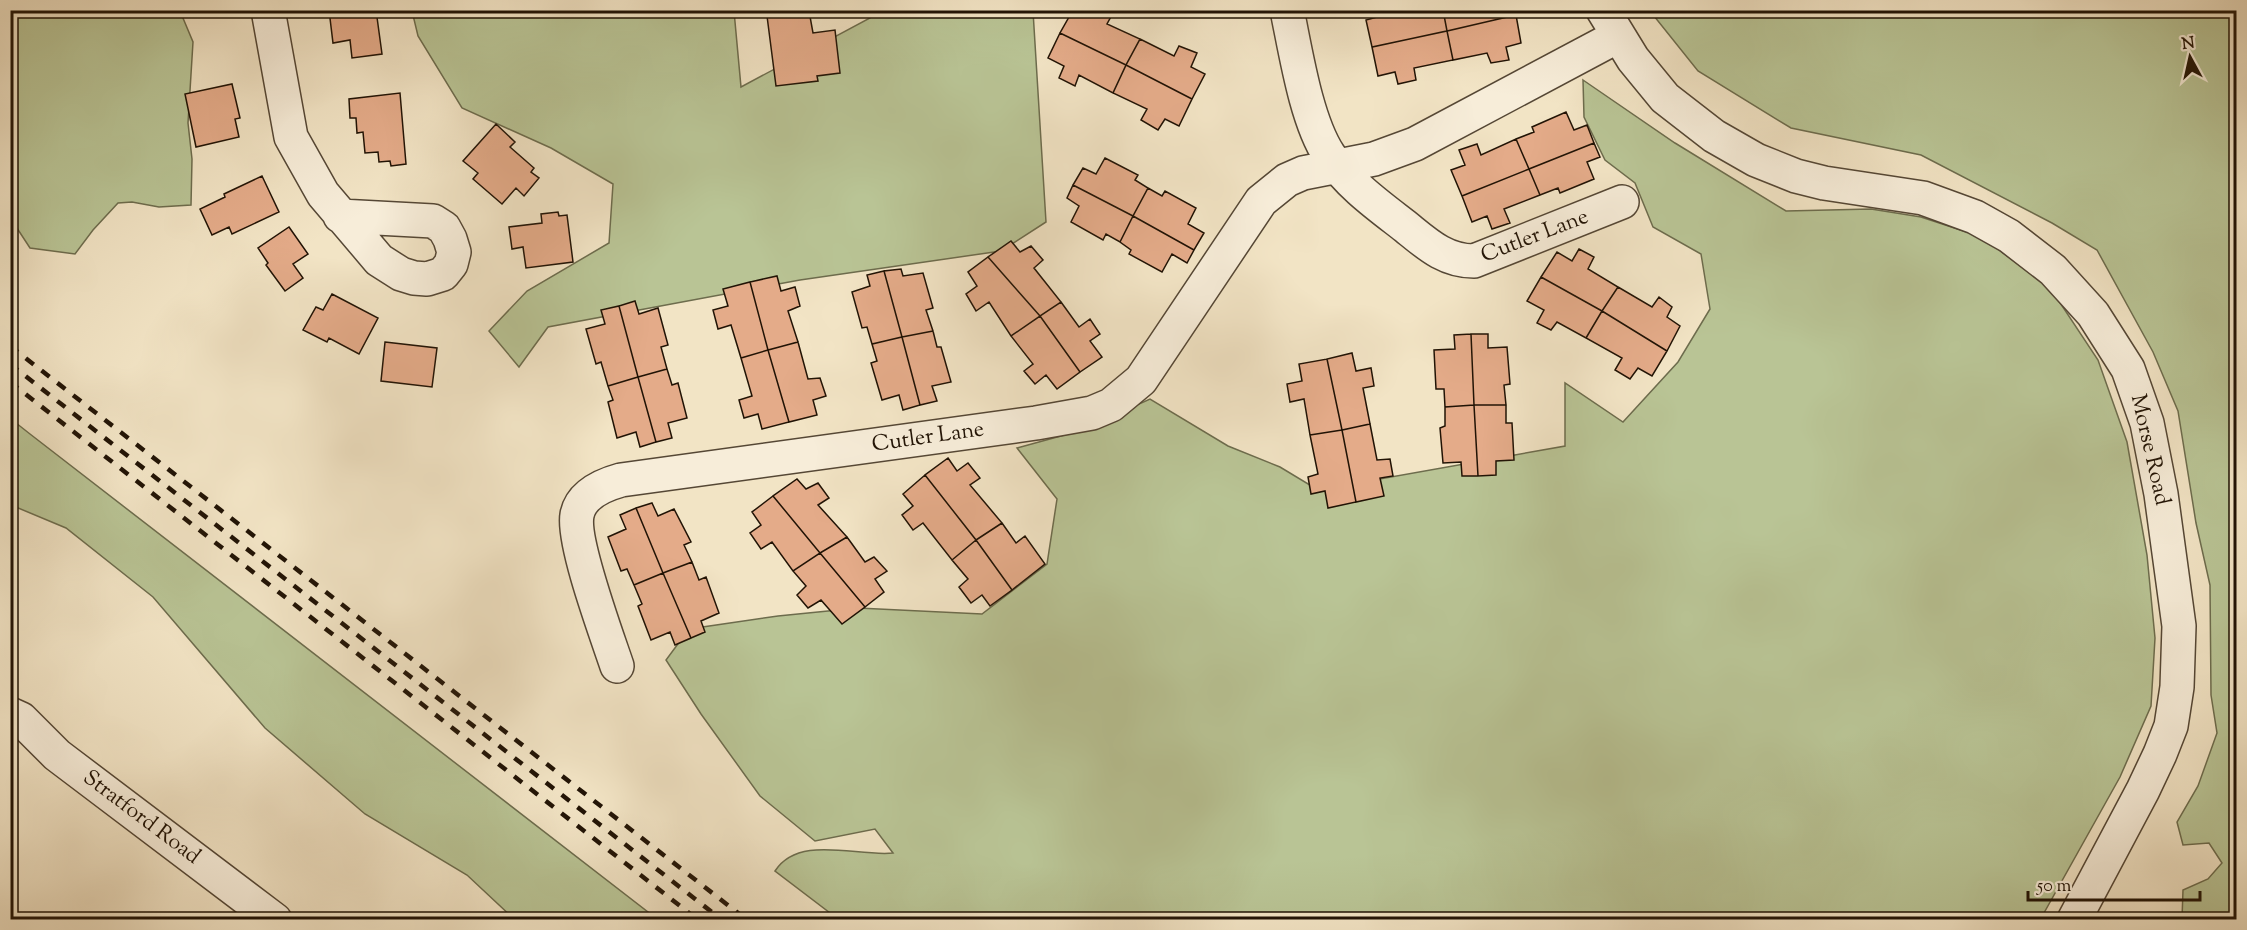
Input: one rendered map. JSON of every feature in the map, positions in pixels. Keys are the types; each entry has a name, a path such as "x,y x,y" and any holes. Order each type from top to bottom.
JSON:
{"street":[{"path":"268,10 291,137 323,194 340,216"},
{"name":"Cutler Lane","path":"1287,10 1305,93 1321,141 1337,166 1372,200 1437,252 1462,261 1486,258 1622,202"},
{"name":"Cutler Lane","path":"618,666 578,539 577,515 582,503 591,492 606,484 621,480 1036,423 1092,413 1111,405 1141,380 1261,201 1287,180 1303,173 1374,159 1415,144 1610,23"},
{"name":"Morse Road","path":"1610,23 1633,59 1665,98 1714,136 1756,160 1796,176 1824,183 1923,198 1975,217 2009,236 2053,270 2093,314 2128,369 2147,423 2161,494 2179,626 2177,687 2171,726 2160,754 2074,920"},
{"name":"Stratford Road","path":"10,714 21,719 57,755 275,920"}],"green space":[{"path":"10,11 180,11 193,42 188,123 192,159 191,205 159,207 132,202 118,203 75,254 30,248 11,219"},
{"path":"412,11 734,11 741,87 870,18 873,11 1033,11 1046,222 1001,251 800,280 548,327 519,367 489,331 527,291 609,243 613,184 551,148 462,108 418,36"},
{"path":"1650,11 2236,11 2236,919 2182,919 2183,890 2208,879 2222,863 2209,843 2183,845 2177,822 2198,786 2217,733 2211,695 2210,585 2196,523 2178,411 2153,352 2097,250 2052,223 1921,155 1791,128 1698,71"},
{"path":"1583,80 1675,143 1786,211 1871,209 1921,217 1982,237 2051,289 2098,360 2127,442 2147,555 2155,638 2151,706 2120,777 2040,920 838,919 775,871 785,860 798,853 813,850 893,853 875,829 815,841 760,796 701,714 666,660 689,629 778,616 858,608 982,614 1047,564 1057,499 1017,448 1079,431 1150,399 1228,446 1280,467 1318,490 1565,446 1565,383 1623,422 1678,362 1710,309 1701,254 1653,227 1635,183 1605,160 1584,117"},
{"path":"11,419 657,919 514,919 467,875 365,814 265,728 153,597 66,528 11,505"}],"building":[{"path":"329,10 376,10 382,54 352,58 350,40 333,43"},
{"path":"1073,10 1081,10 1089,14 1091,10 1109,10 1113,13 1107,24 1140,39 1126,65 1060,33"},
{"path":"1380,10 1443,10 1447,31 1372,47 1366,20 1381,16"},
{"path":"1443,10 1515,10 1516,15 1447,31"},
{"path":"809,11 813,33 835,30 840,73 817,76 818,81 776,86 767,16"},
{"path":"1516,15 1521,43 1506,47 1509,60 1491,63 1487,53 1453,60 1447,31"},
{"path":"1447,31 1453,60 1414,68 1416,80 1398,84 1395,72 1378,76 1372,47"},
{"path":"1060,33 1126,65 1113,93 1079,75 1075,86 1059,78 1064,66 1048,58"},
{"path":"1140,39 1174,56 1179,46 1197,53 1191,67 1205,74 1192,99 1126,65"},
{"path":"1126,65 1192,99 1179,126 1165,119 1158,130 1141,120 1147,109 1113,93"},
{"path":"232,84 240,118 235,119 239,137 196,147 185,94"},
{"path":"400,93 406,164 391,166 390,161 379,162 378,152 365,153 363,132 357,133 356,118 350,118 349,99"},
{"path":"1566,112 1574,130 1587,125 1594,143 1529,169 1516,139 1534,132 1532,127"},
{"path":"496,124 515,142 510,147 534,168 531,172 539,178 524,196 516,188 502,204 473,179 478,173 463,161"},
{"path":"1516,139 1529,169 1462,196 1451,170 1465,165 1459,150 1477,144 1481,155"},
{"path":"1594,143 1600,157 1587,162 1594,179 1560,193 1558,188 1540,195 1529,169"},
{"path":"1105,158 1138,175 1135,180 1148,188 1133,216 1073,185 1083,168 1096,174"},
{"path":"1529,169 1540,195 1504,209 1510,223 1492,229 1487,216 1472,222 1462,196"},
{"path":"262,176 279,212 232,234 229,227 212,235 200,209 225,197 224,194"},
{"path":"1073,185 1133,216 1120,242 1106,234 1103,240 1071,222 1079,206 1067,198"},
{"path":"1148,188 1162,196 1165,191 1196,208 1188,224 1204,233 1194,250 1133,216"},
{"path":"558,212 559,216 567,215 573,262 526,268 523,247 512,249 509,227 542,223 541,214"},
{"path":"1133,216 1194,250 1187,263 1172,254 1162,272 1129,254 1131,250 1120,242"},
{"path":"289,227 308,254 293,264 303,278 285,291 266,265 268,263 258,248"},
{"path":"1011,241 1020,252 1031,246 1043,260 1034,268 1061,302 1040,316 988,257"},
{"path":"1579,249 1594,257 1588,269 1618,287 1602,311 1541,277 1557,252 1572,261"},
{"path":"988,257 1040,316 1011,336 989,302 976,311 966,294 977,286 968,272"},
{"path":"901,269 903,276 923,273 933,308 926,310 933,331 902,337 884,271"},
{"path":"884,271 902,337 872,344 867,327 862,328 852,292 870,286 867,275"},
{"path":"777,276 781,291 795,287 800,306 788,311 798,342 768,350 750,282"},
{"path":"1541,277 1602,311 1586,338 1557,322 1551,330 1537,323 1544,310 1527,301"},
{"path":"750,282 768,350 741,358 731,325 718,329 713,310 728,306 723,289"},
{"path":"1618,287 1652,307 1659,297 1672,307 1667,317 1680,326 1667,351 1602,311"},
{"path":"332,294 378,318 359,354 329,338 327,342 303,330 316,307 323,310"},
{"path":"635,301 639,314 658,308 668,345 661,347 667,369 638,377 619,306"},
{"path":"1061,302 1079,327 1090,319 1100,334 1090,341 1102,357 1080,372 1040,316"},
{"path":"619,306 638,377 608,386 601,362 596,364 586,329 605,324 601,310"},
{"path":"1602,311 1667,351 1652,376 1638,368 1630,379 1615,370 1622,358 1586,338"},
{"path":"1040,316 1080,372 1057,389 1046,375 1035,384 1024,371 1033,364 1011,336"},
{"path":"933,331 937,347 941,347 951,382 932,386 937,401 920,405 902,337"},
{"path":"1471,334 1488,334 1488,348 1507,347 1510,384 1504,385 1506,405 1474,405"},
{"path":"1471,334 1474,405 1445,407 1444,389 1436,389 1434,350 1455,349 1454,335"},
{"path":"902,337 920,405 903,410 899,395 882,400 871,363 877,361 872,344"},
{"path":"385,342 437,348 432,387 381,381"},
{"path":"798,342 808,379 820,378 826,396 813,400 817,415 789,422 768,350"},
{"path":"768,350 789,422 762,429 758,414 744,418 739,400 752,396 741,358"},
{"path":"1352,353 1356,371 1371,368 1374,386 1363,388 1370,424 1342,430 1327,359"},
{"path":"1327,359 1342,430 1310,435 1304,399 1290,402 1287,384 1302,381 1299,364"},
{"path":"667,369 672,385 678,383 687,418 668,423 672,438 656,442 638,377"},
{"path":"638,377 656,442 640,447 636,432 617,438 608,402 613,400 608,386"},
{"path":"1474,405 1506,405 1506,423 1512,423 1514,460 1496,461 1496,475 1478,476"},
{"path":"1474,405 1478,476 1462,476 1461,462 1443,463 1440,428 1445,426 1445,407"},
{"path":"1370,424 1377,460 1390,459 1393,476 1380,478 1384,496 1356,502 1342,430"},
{"path":"1342,430 1356,502 1328,508 1325,491 1311,494 1308,477 1318,474 1310,435"},
{"path":"948,458 957,471 968,463 980,478 970,485 1002,523 976,540 925,475"},
{"path":"925,475 976,540 952,560 923,523 913,530 902,515 913,506 903,494"},
{"path":"797,479 806,489 818,483 829,498 818,505 847,537 820,553 773,496"},
{"path":"773,496 820,553 793,571 772,542 761,549 750,533 761,525 752,512"},
{"path":"652,503 658,516 674,509 691,542 684,545 692,562 663,573 636,508"},
{"path":"636,508 663,573 634,585 627,569 621,571 608,537 626,529 620,515"},
{"path":"1002,523 1016,543 1025,536 1045,564 1012,590 976,540"},
{"path":"847,537 865,562 874,557 887,571 875,579 884,592 865,607 820,553"},
{"path":"976,540 1012,590 990,606 982,595 971,603 959,587 968,579 952,560"},
{"path":"820,553 865,607 842,624 821,600 808,608 797,595 806,586 793,571"},
{"path":"692,562 699,580 706,577 719,613 701,621 705,632 691,638 663,573"},
{"path":"663,573 691,638 675,645 670,632 651,640 638,606 642,604 634,585"}],"railway":[{"path":"10,346 747,920"},
{"path":"10,364 722,920"},
{"path":"10,382 698,920"}]}
